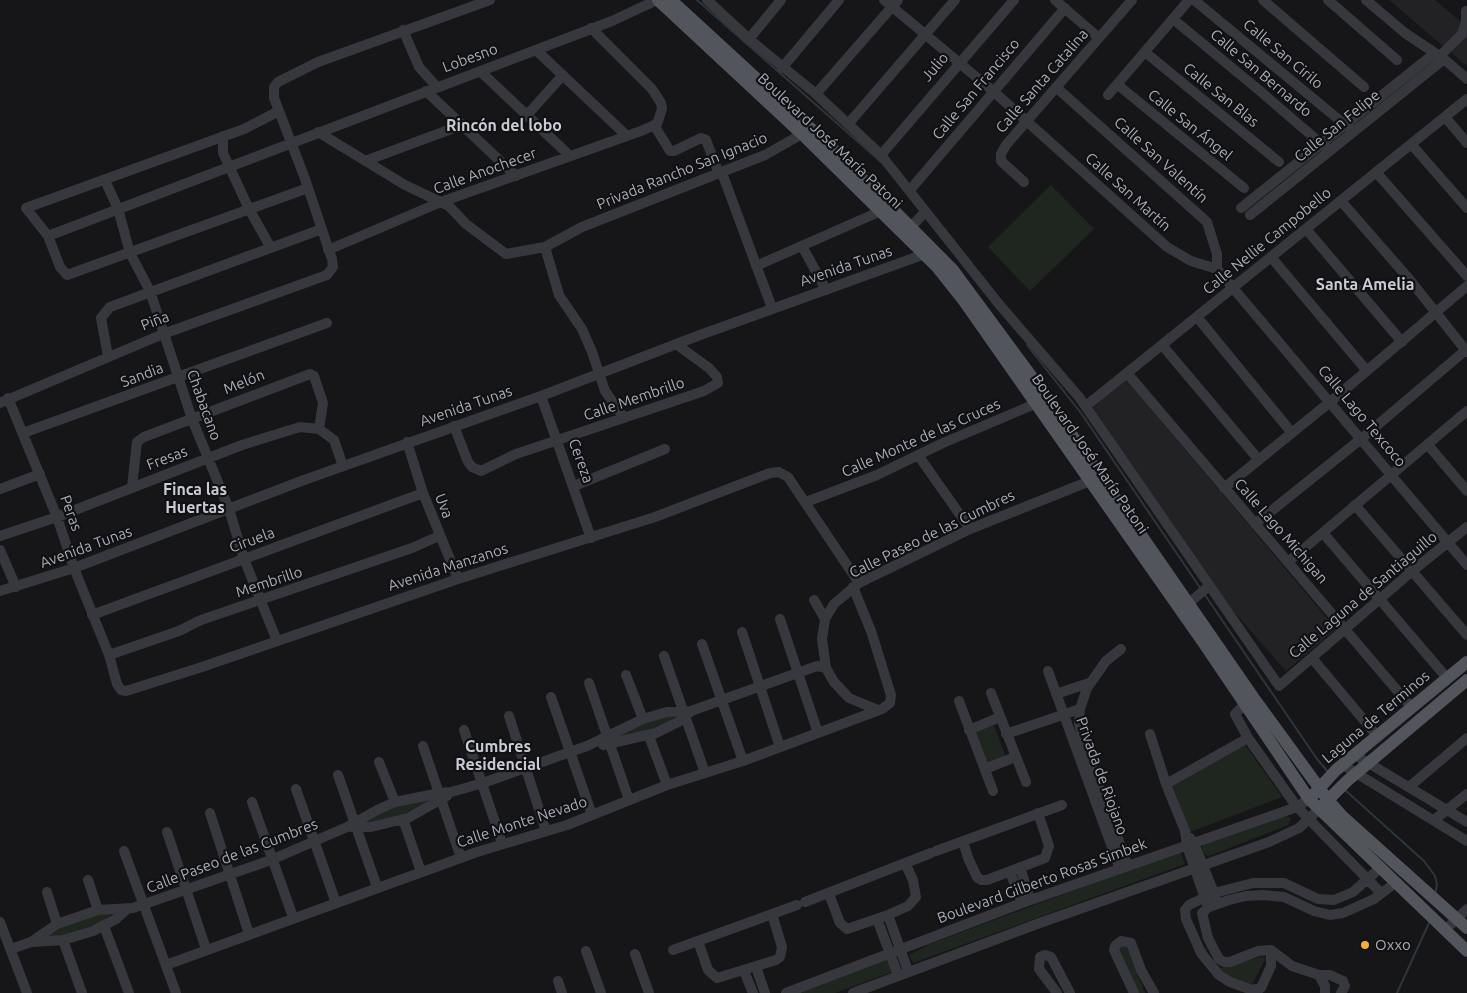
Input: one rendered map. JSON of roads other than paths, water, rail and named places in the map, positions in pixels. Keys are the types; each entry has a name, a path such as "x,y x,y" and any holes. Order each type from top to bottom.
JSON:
{"main road":[{"name":"Boulevard José María Patoni","path":"657,0 807,132"},
{"name":"Boulevard José María Patoni","path":"671,0 836,160 880,211 925,254 964,301 1035,404 1095,479 1189,603 1309,799 1342,816 1467,928"},
{"name":"Boulevard José María Patoni","path":"836,160 919,218 953,270 1004,319 1047,399 1095,479 1203,642 1249,701 1323,785 1323,805 1380,868 1467,951"},
{"name":"Laguna de Terminos","path":"1309,799 1340,768 1467,662"},
{"path":"1323,805 1368,763 1467,680"}],"street":[{"path":"328,250 308,188 279,111 273,90 278,82 318,62 490,0"},
{"name":"Lobesno","path":"48,236 536,50 657,0"},
{"path":"706,0 782,68 849,123 881,154 910,190 919,218 1004,319 1086,406 1205,590 1189,603"},
{"path":"749,39 781,0"},
{"path":"782,68 839,0"},
{"path":"884,0 895,4 926,35 1027,122"},
{"path":"849,123 955,0"},
{"name":"Julio","path":"881,154 958,62 1014,0"},
{"path":"1055,0 1099,38"},
{"path":"1108,95 1189,0"},
{"name":"Calle San Cirilo","path":"1194,0 1353,132"},
{"path":"1263,0 1364,87"},
{"path":"1328,0 1397,60"},
{"path":"1366,0 1405,33 1440,56 1467,79"},
{"name":"Calle Santa Catalina","path":"1024,182 1003,164 1001,157 1006,145 1057,88 1128,1"},
{"path":"816,94 895,4"},
{"name":"Calle San Francisco","path":"910,190 1065,8"},
{"path":"1440,56 1462,34 1466,22 1467,9"},
{"name":"Calle San Bernardo","path":"1173,19 1329,152"},
{"path":"591,28 638,73 659,98 662,115 654,125 670,151 674,151 701,138 706,140 772,308"},
{"path":"403,30 419,67 437,87"},
{"path":"536,50 627,136"},
{"name":"Calle San Blas","path":"1145,52 1279,162"},
{"name":"Calle San Felipe","path":"1241,208 1345,125 1440,56"},
{"name":"Calle San Felipe","path":"1250,215 1353,132 1440,56"},
{"path":"480,71 570,156"},
{"path":"527,115 563,76"},
{"name":"Calle San Ángel","path":"1118,85 1244,188"},
{"name":"Calle San Valentín","path":"1057,88 1207,222 1217,254 1217,269"},
{"path":"426,91 516,176"},
{"name":"Calle Nellie Campobello","path":"1086,406 1467,99"},
{"path":"279,111 266,120 26,208 48,236 64,274 71,274 308,188"},
{"path":"1445,117 1467,143"},
{"name":"Calle San Martín","path":"1027,122 1167,247 1191,261 1217,269"},
{"path":"365,161 462,125"},
{"name":"Calle Anochecer","path":"328,250 441,202 654,125"},
{"path":"318,132 405,185 449,206 466,224 506,254 545,247 559,295 582,329 605,391 624,418"},
{"name":"Privada Rancho San Ignacio","path":"545,247 561,237 764,155 807,132"},
{"path":"223,136 222,150 249,209 271,248"},
{"path":"1411,144 1467,208"},
{"path":"1376,172 1467,276"},
{"name":"Chabacano","path":"105,180 118,209 130,253 150,291 192,419 229,509 244,559 277,641"},
{"path":"1255,524 1361,439 1466,350 1341,201"},
{"path":"756,266 880,211"},
{"path":"108,356 101,318 110,307 322,229"},
{"path":"1306,229 1402,342"},
{"path":"802,246 826,290"},
{"name":"Piña","path":"4,400 163,334 327,275 333,267 328,250"},
{"name":"Avenida Tunas","path":"0,590 16,587 74,568 407,442 541,396 772,308 925,254"},
{"path":"1271,257 1367,371"},
{"name":"Calle Lago Texcoco","path":"1217,269 1467,565"},
{"path":"1224,488 1330,402 1467,286"},
{"path":"1196,317 1292,433"},
{"name":"Sandia","path":"22,433 327,324"},
{"name":"Calle Membrillo","path":"558,441 704,391 718,383 717,377 709,368 676,344"},
{"path":"1162,345 1258,460"},
{"name":"Calle Lago Michigan","path":"1127,373 1412,708"},
{"name":"Melón","path":"132,488 137,442 152,432 192,419 307,374 314,376 323,403 319,428"},
{"name":"Cereza","path":"541,396 591,538"},
{"name":"Calle Monte de las Cruces","path":"806,502 859,482 918,454 1047,399"},
{"name":"Peras","path":"4,400 22,433 40,474 74,568 109,655 117,684 121,690 126,691"},
{"path":"1288,562 1467,412"},
{"path":"454,426 468,462 472,467 481,471 516,454 558,441"},
{"name":"Fresas","path":"0,536 57,517 208,458 289,430 300,427 319,428"},
{"path":"319,428 334,440 343,466"},
{"name":"Uva","path":"407,442 439,536 458,579"},
{"path":"1428,445 1467,491"},
{"path":"574,486 665,449"},
{"path":"918,454 970,529"},
{"name":"Avenida Manzanos","path":"126,691 458,579 591,538 752,479 779,472 788,477 806,502"},
{"path":"0,489 40,474"},
{"name":"Calle Paseo de las Cumbres","path":"825,619 834,604 856,585 970,529 1095,479"},
{"name":"Ciruela","path":"92,615 423,493"},
{"path":"806,502 856,585 891,695 890,703 882,708 849,698"},
{"path":"1355,505 1467,635"},
{"name":"Calle Laguna de Santiaguillo","path":"1205,590 1280,686 1411,572 1467,527"},
{"path":"1323,533 1447,678"},
{"name":"Membrillo","path":"109,655 260,600 412,548 439,536"},
{"path":"0,550 16,587"},
{"path":"814,600 825,619 822,638 822,665 849,698 856,718"},
{"path":"780,619 818,733"},
{"path":"742,632 780,747"},
{"path":"702,644 743,761"},
{"name":"Privada de Riojano","path":"1093,783 1081,737 1080,709 1089,683 1106,661 1121,649"},
{"path":"664,656 687,712 705,772"},
{"path":"1312,658 1378,737"},
{"name":"Calle Paseo de las Cumbres","path":"607,740 643,719 687,712 822,665"},
{"name":"Privada de Riojano","path":"1048,671 1062,714 1093,783 1124,867"},
{"path":"626,675 643,719"},
{"path":"589,683 629,800"},
{"path":"1056,694 1089,683"},
{"path":"991,693 1026,782"},
{"path":"551,696 592,815"},
{"path":"959,701 993,791"},
{"path":"1249,701 1235,714 1248,738 1297,807 1382,893"},
{"name":"Calle Monte Nevado","path":"166,965 377,887 502,843 546,831 667,785 743,761 882,708"},
{"path":"1006,734 1080,709"},
{"name":"Calle Paseo de las Cumbres","path":"352,826 372,827 403,819 451,792 483,783 587,746 607,740 649,736 674,725 687,712"},
{"path":"509,716 546,831"},
{"path":"969,730 1000,717"},
{"path":"464,730 502,843"},
{"path":"1150,734 1166,784 1212,900"},
{"path":"649,736 667,785"},
{"path":"1166,784 1248,738"},
{"path":"1409,787 1467,738"},
{"path":"423,746 461,858"},
{"path":"1355,755 1467,822"},
{"path":"985,769 1015,757"},
{"path":"379,762 395,802"},
{"path":"1340,768 1351,778 1434,820 1467,841"},
{"path":"338,775 352,826 377,887"},
{"path":"296,789 316,841 336,903"},
{"path":"1434,820 1467,794"},
{"name":"Calle Paseo de las Cumbres","path":"11,949 31,942 57,924 98,910 126,910 142,906 271,860 352,826 395,802 441,796"},
{"name":"Boulevard Gilberto Rosas Simbek","path":"786,993 895,950 1026,902 1297,807 1309,799"},
{"path":"252,802 271,860 293,917"},
{"path":"673,950 829,894 933,852 1062,804"},
{"path":"853,993 904,973 1200,868 1292,832 1309,820 1323,805"},
{"path":"210,813 249,934"},
{"path":"963,841 968,858 981,880 1045,858 1049,846 1038,813"},
{"path":"403,819 421,872"},
{"path":"167,832 206,949"},
{"path":"124,851 142,906 176,993"},
{"path":"829,894 843,927 852,928 888,915 908,906 916,897 913,880 905,863"},
{"path":"1271,950 1224,962 1215,954 1202,917 1212,900 1241,885 1269,882 1284,883 1318,899 1334,900 1353,892 1380,868"},
{"path":"1015,869 1026,902"},
{"path":"88,880 98,910"},
{"path":"1271,950 1271,966 1261,988 1252,990 1242,987 1218,976 1209,966 1196,943 1184,913 1189,905 1212,900 1263,895 1284,898 1314,912 1330,915 1358,908 1382,893 1395,882"},
{"path":"47,892 57,924"},
{"path":"1442,927 1467,909"},
{"name":"Calle Paseo de las Cumbres","path":"31,942 63,940 104,926 126,910"},
{"path":"698,941 705,962 713,976 724,977 776,960 782,952 781,940 772,914"},
{"path":"888,915 895,950"},
{"path":"877,918 895,950 904,973"},
{"path":"0,922 27,993"},
{"path":"104,926 129,993"},
{"path":"1196,943 1208,938"},
{"path":"63,940 82,993"},
{"path":"1134,993 1114,950 1114,946 1121,941 1131,943 1141,970 1154,993"},
{"path":"1271,950 1288,963 1343,980 1345,986 1341,993"},
{"path":"586,951 601,993"},
{"path":"635,954 649,993"},
{"path":"1057,993 1039,970 1040,957 1045,954 1051,957 1070,993"},
{"path":"1271,966 1288,963"},
{"path":"756,967 765,993"},
{"path":"744,970 753,993"},
{"path":"1319,974 1325,986 1325,993"},
{"path":"558,980 562,993"}],"waterway":[{"path":"697,0 881,162"},
{"path":"1027,345 1081,413 1201,589"},
{"path":"1205,595 1317,759 1328,772"},
{"path":"1345,790 1424,861 1435,876 1437,885 1435,894"},
{"path":"1397,993 1429,923"}],"place":[{"name":"Oxxo","path":"1365,945"}],"district":[{"name":"Rincón del lobo","path":"504,126"},
{"name":"Santa Amelia","path":"1365,285"},
{"name":"Finca las Huertas","path":"195,499"},
{"name":"Cumbres Residencial","path":"498,756"}]}
